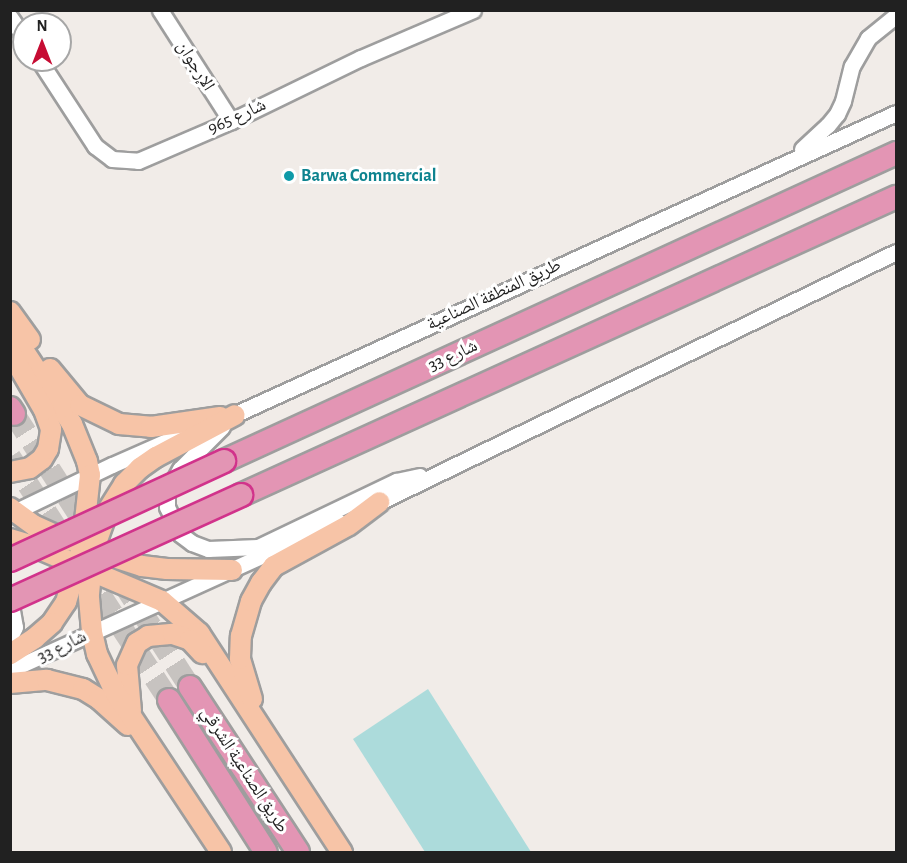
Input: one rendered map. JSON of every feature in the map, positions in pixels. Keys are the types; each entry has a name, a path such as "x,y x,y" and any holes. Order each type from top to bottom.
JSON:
{"highway":[{"name":"شارع 33","path":"10,560 897,153"},
{"path":"10,600 897,197"},
{"name":"طريق الصناعية الشرقي","path":"190,687 298,852"},
{"name":"طريق الصناعية الشرقي","path":"169,700 266,852"}],"main road":[{"path":"10,312 56,379 80,405 98,416 119,424 151,427 235,415"},
{"path":"10,330 72,424 87,461 90,475 86,559 92,633 104,669 147,743 220,852"},
{"path":"10,353 44,410 51,429 48,449 42,459 30,468 10,472"},
{"path":"10,654 35,638 52,622 66,602 116,496 140,468 235,415"},
{"path":"264,730 240,660 241,636 251,601 274,566 349,525 380,502"},
{"path":"12,511 86,559 162,601 199,633 264,730"},
{"path":"10,539 86,559 133,563 166,569 232,570"},
{"path":"134,722 126,679 127,664 137,643 148,636 161,633 173,633 190,640 203,655 328,852"},
{"path":"10,683 47,680 83,689 99,699 147,743"},
{"name":"طريق الصناعية الشرقي","path":"264,730 342,852"}],"street":[{"name":"الإرجوان","path":"160,10 231,121"},
{"name":"شارع 965","path":"47,72 88,136 112,159 138,161 231,121 361,58 472,10"},
{"path":"788,161 828,125 843,101 852,66 859,51 868,38 895,16"},
{"name":"طريق المنطقة الصناعية","path":"90,475 169,439 235,415 897,113"},
{"path":"235,415 180,469 167,492 167,507 180,534 192,543 208,549 258,547 396,481 441,471 897,252"},
{"name":"شارع 33","path":"10,670 380,502 441,471"},
{"path":"12,511 90,475"},
{"path":"10,600 15,627 10,637"}],"water":[{"path":"428,689 531,852 425,852 353,739"}],"tunnel":[{"path":"14,414 190,687"},
{"path":"10,457 169,700"}],"place":[{"name":"Barwa Commercial","path":"289,176"}]}
